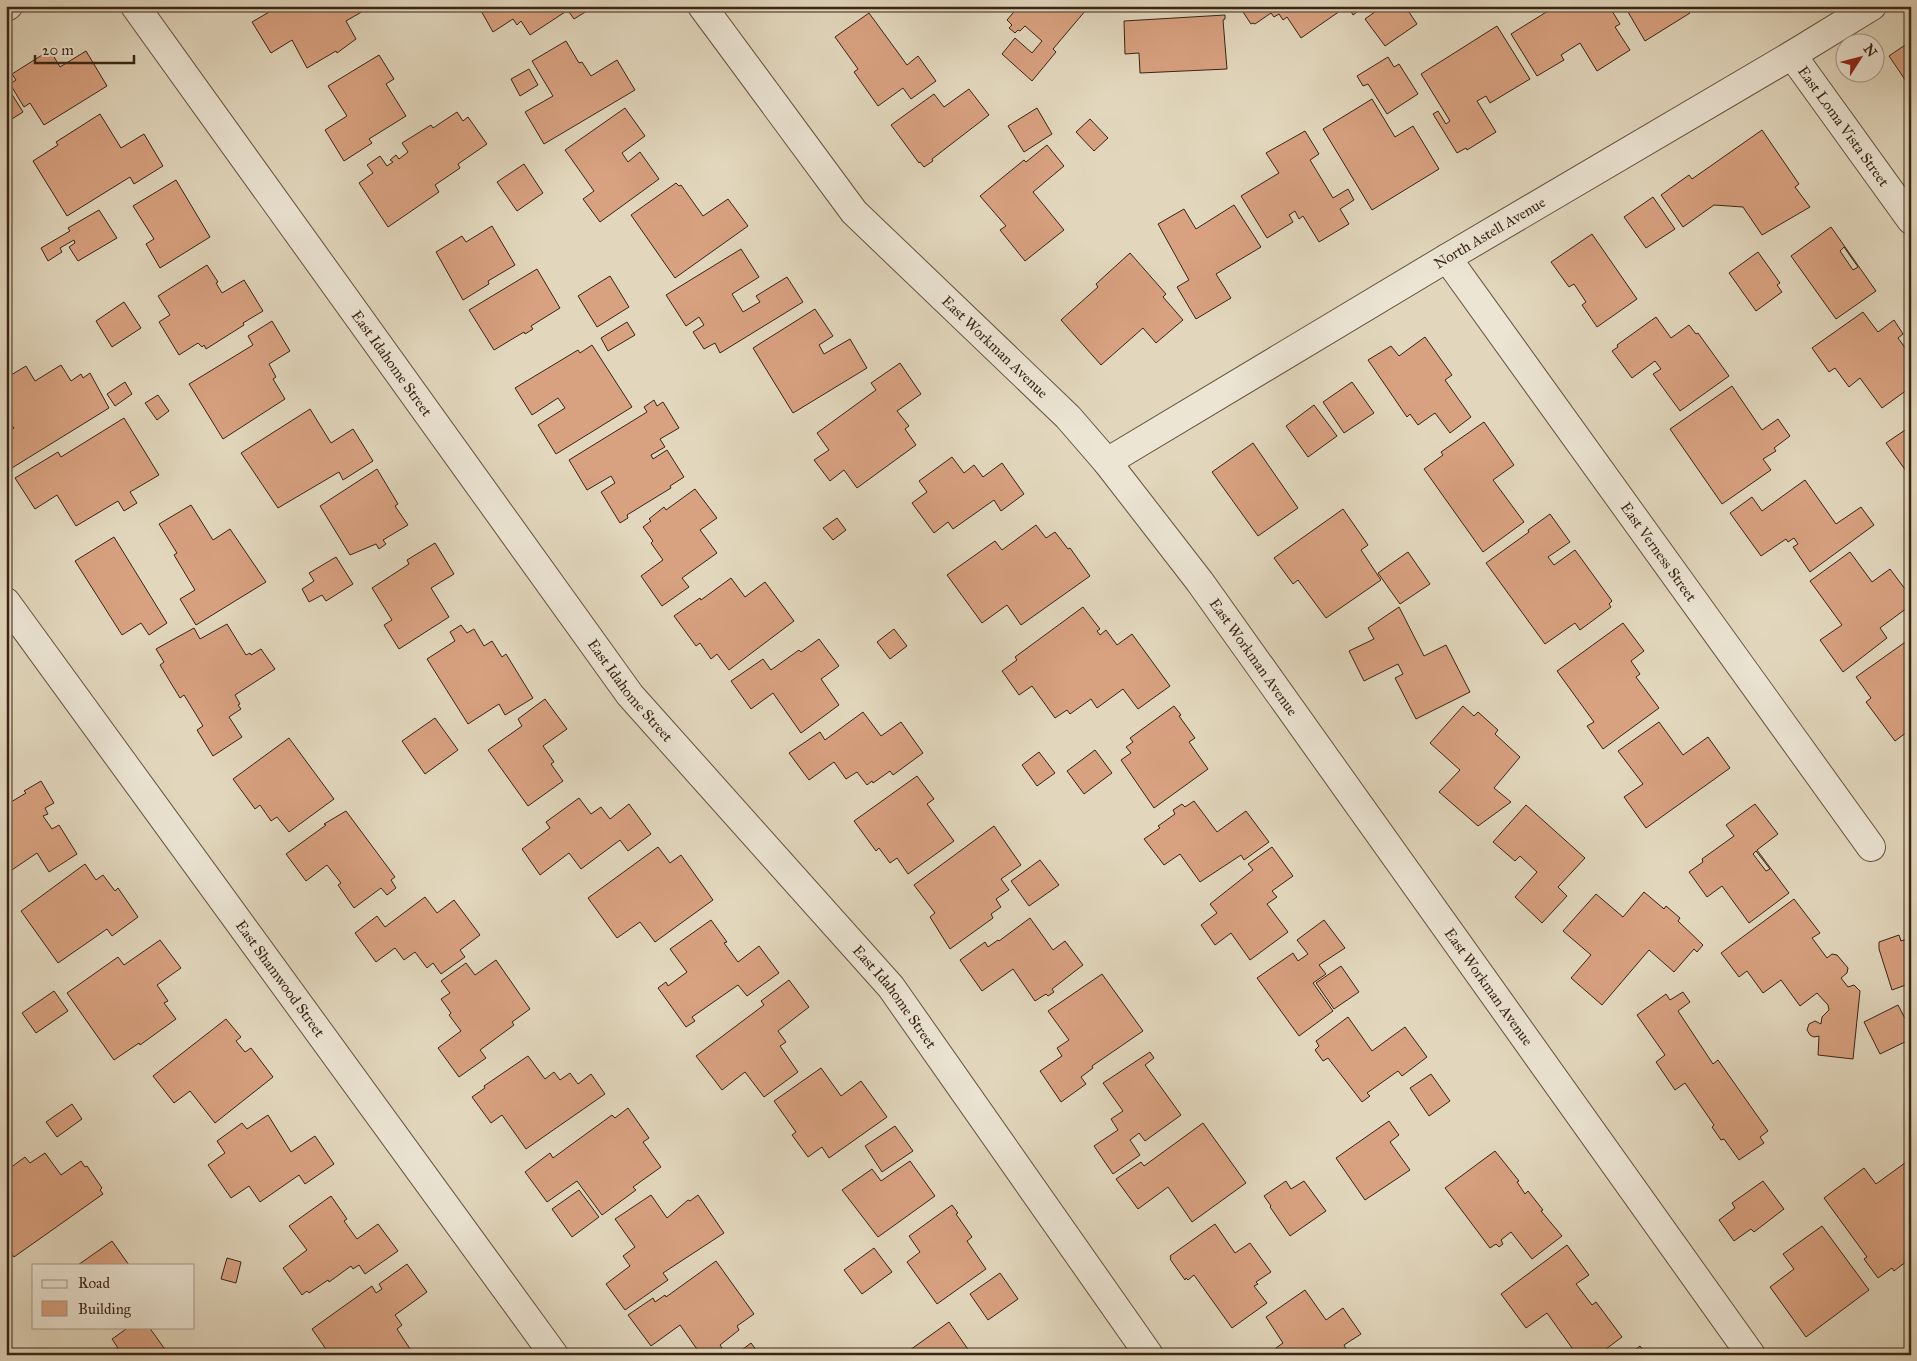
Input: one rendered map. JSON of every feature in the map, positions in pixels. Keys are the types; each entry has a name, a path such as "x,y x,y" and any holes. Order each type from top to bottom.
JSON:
{"street":[{"name":"East Idahome Street","path":"136,6 630,694 891,987 1137,1351"},
{"name":"East Workman Avenue","path":"702,6 854,212 1068,417 1107,462 1200,582 1752,1355"},
{"name":"North Astell Avenue","path":"1107,462 1872,6"},
{"name":"East Loma Vista Street","path":"1792,55 1911,220"},
{"name":"East Verness Street","path":"1447,258 1871,847"},
{"name":"East Shamwood Street","path":"6,602 554,1355"}],"building":[{"path":"275,6 363,6 365,10 346,21 356,39 337,53 336,51 307,68 292,40 271,53 252,22 276,8"},
{"path":"485,6 595,6 574,19 569,12 565,12 530,35 521,21 517,25 513,19 493,32 480,9"},
{"path":"1019,6 1082,6 1086,10 1053,49 1056,52 1032,81 1002,54 1015,38 1032,53 1042,41 1025,26 1015,33 1009,28 1012,25 1007,20"},
{"path":"1239,6 1337,6 1340,11 1301,38 1287,17 1283,20 1279,14 1274,17 1271,13 1255,24 1251,24"},
{"path":"1348,6 1365,6 1353,15"},
{"path":"1383,6 1405,6 1417,24 1385,46 1365,19"},
{"path":"1556,6 1609,6 1620,24 1615,27 1630,50 1597,71 1580,43 1561,55 1564,60 1537,76 1511,34"},
{"path":"1636,6 1685,6 1690,13 1645,41 1628,12"},
{"path":"869,13 907,65 918,56 936,81 911,99 903,88 878,106 854,72 858,69 835,37"},
{"path":"1225,15 1223,20 1227,69 1140,73 1139,53 1125,54 1124,21"},
{"path":"1497,26 1530,79 1490,103 1486,96 1477,101 1496,132 1467,150 1466,148 1457,153 1433,114 1438,111 1446,124 1450,121 1421,74"},
{"path":"566,41 579,63 582,62 591,76 617,60 635,90 544,144 525,112 553,96 532,61"},
{"path":"1911,41 1911,87 1910,87 1889,56"},
{"path":"50,50 60,67 86,51 107,86 44,125 30,103 24,107 10,84 16,80 12,74"},
{"path":"379,55 394,79 386,84 406,116 369,139 372,143 344,161 325,130 347,116 328,86"},
{"path":"1388,57 1394,67 1399,64 1418,94 1387,114 1368,84 1363,86 1357,76"},
{"path":"529,69 538,85 520,96 511,79"},
{"path":"6,85 23,112 7,122 8,125 6,126"},
{"path":"969,89 989,115 924,167 891,125 934,94 944,107"},
{"path":"1372,99 1395,137 1413,126 1439,169 1372,210 1323,129"},
{"path":"625,108 645,136 622,153 628,162 640,152 659,179 600,222 583,199 594,191 565,150"},
{"path":"1037,108 1052,134 1024,152 1008,126"},
{"path":"457,112 463,121 468,117 487,144 458,164 460,168 435,185 439,192 388,227 359,183 373,173 367,165 380,156 387,166 393,162 390,160 396,155 399,159 408,152 402,143 431,125 433,128"},
{"path":"100,114 121,148 144,134 163,166 134,184 130,177 67,216 33,161 58,145 56,142"},
{"path":"1090,119 1108,138 1094,151 1076,132"},
{"path":"1762,130 1799,184 1795,187 1810,207 1762,235 1743,207 1714,205 1683,227 1661,195 1689,175 1692,179"},
{"path":"1305,131 1319,154 1310,160 1333,198 1348,189 1354,200 1340,209 1349,224 1319,242 1303,216 1299,219 1295,211 1289,215 1293,222 1267,238 1241,196 1279,173 1266,153"},
{"path":"1047,145 1064,166 1033,192 1064,230 1025,261 1000,230 1006,226 980,196 1024,160 1026,162"},
{"path":"524,164 543,193 517,211 497,182"},
{"path":"176,180 210,237 160,268 146,244 154,239 133,206"},
{"path":"676,183 679,186 681,185 703,216 728,199 748,226 675,278 631,215"},
{"path":"1653,197 1675,229 1646,248 1624,217"},
{"path":"1234,205 1261,247 1216,274 1231,298 1196,319 1177,287 1189,280 1158,224 1184,209 1196,229"},
{"path":"99,210 117,238 78,261 69,247 75,243 74,240 60,248 62,252 48,261 41,248 70,231 68,228"},
{"path":"492,226 515,265 488,281 489,284 463,300 436,252 462,236 466,242"},
{"path":"1831,227 1876,291 1836,319 1791,256","holes":["1844,247 1858,267 1853,270 1840,251"]},
{"path":"1592,234 1637,299 1597,327 1582,305 1586,302 1574,284 1569,287 1551,262"},
{"path":"741,249 759,277 732,294 743,312 760,302 756,296 787,277 803,302 720,353 715,343 704,349 693,332 704,325 699,317 686,326 666,295"},
{"path":"1758,252 1780,283 1777,285 1782,292 1756,311 1729,273"},
{"path":"1130,253 1166,294 1163,297 1183,320 1156,343 1143,328 1101,365 1061,320 1098,287 1096,284"},
{"path":"207,265 218,282 216,283 222,293 244,280 263,311 206,349 204,345 202,347 198,343 179,355 159,322 170,315 158,296"},
{"path":"537,269 560,308 531,326 533,329 525,334 524,332 494,350 469,310"},
{"path":"610,276 629,307 597,327 578,296"},
{"path":"124,302 141,328 112,347 96,321"},
{"path":"815,309 833,336 819,345 824,354 850,339 867,368 793,413 753,348"},
{"path":"1863,312 1878,332 1894,320 1903,334 1898,338 1906,349 1911,346 1911,387 1882,408 1860,378 1849,387 1835,368 1829,372 1812,348"},
{"path":"1656,317 1671,338 1689,325 1696,334 1698,333 1729,376 1680,411 1653,374 1661,369 1655,361 1632,378 1612,351 1618,347 1617,345"},
{"path":"272,321 290,351 269,364 276,377 273,379 285,399 223,439 189,384 253,345 248,336"},
{"path":"627,322 635,335 608,351 601,338"},
{"path":"1425,337 1452,375 1445,380 1471,417 1450,433 1435,413 1418,425 1410,414 1407,417 1368,360 1391,346 1399,356"},
{"path":"592,345 632,407 556,454 538,425 565,408 558,398 532,415 515,388 578,350 580,353"},
{"path":"900,363 921,394 897,411 909,426 905,429 916,445 857,488 844,470 830,481 814,460 829,450 817,433 876,390 871,383"},
{"path":"61,365 71,381 81,374 83,378 90,373 109,408 7,471 6,432 14,428 6,418 6,399 10,396 6,390 6,378 26,366 35,381"},
{"path":"125,382 132,394 115,406 107,394"},
{"path":"1352,382 1374,413 1344,433 1323,402"},
{"path":"1732,386 1762,430 1778,419 1790,436 1774,448 1776,451 1763,459 1771,470 1722,504 1670,429"},
{"path":"158,395 169,411 157,420 145,403"},
{"path":"654,400 657,406 663,402 679,428 660,439 665,447 651,455 653,459 667,450 684,477 670,486 671,488 627,515 628,518 620,523 601,492 615,483 611,476 587,490 569,460 647,412 644,407"},
{"path":"1314,405 1337,436 1308,457 1286,426"},
{"path":"310,409 331,443 353,429 373,461 343,480 339,472 278,508 241,453"},
{"path":"124,418 159,475 130,492 137,503 124,511 118,501 76,526 57,495 35,509 15,478 58,452 61,457"},
{"path":"1484,422 1514,465 1493,480 1524,522 1483,552 1424,469 1443,455 1441,452"},
{"path":"1911,426 1911,478 1886,443"},
{"path":"1253,443 1298,508 1258,536 1212,472"},
{"path":"952,457 964,473 974,465 983,477 1002,463 1024,494 1001,511 994,500 953,529 948,522 934,533 912,503 927,492 919,481"},
{"path":"377,469 398,504 395,506 408,525 383,540 386,544 379,549 376,544 350,555 320,506"},
{"path":"1805,480 1836,524 1861,507 1874,525 1810,572 1793,547 1798,544 1794,538 1788,542 1786,539 1761,556 1730,513 1752,497 1762,511"},
{"path":"695,489 717,518 700,530 717,553 682,578 689,587 662,606 641,576 663,560 643,527 651,521 649,519 664,507 666,510"},
{"path":"191,505 213,540 230,529 266,582 196,625 180,599 195,590 174,555 177,553 159,524"},
{"path":"1343,509 1368,545 1361,550 1381,580 1326,618 1298,580 1293,584 1274,558"},
{"path":"1550,514 1570,542 1548,557 1554,565 1575,550 1612,601 1609,604 1611,607 1580,630 1575,623 1545,644 1486,563 1529,532 1528,530"},
{"path":"837,518 846,530 833,540 823,528"},
{"path":"1036,525 1046,538 1055,532 1068,549 1070,548 1090,576 1021,625 1007,605 982,623 947,575 995,541 1002,550"},
{"path":"114,537 167,623 149,635 141,623 122,635 75,561"},
{"path":"435,543 454,574 431,588 449,617 399,649 384,625 392,620 372,588 409,564 407,560"},
{"path":"1408,552 1430,584 1400,604 1378,573"},
{"path":"1850,552 1872,582 1890,569 1911,597 1911,605 1880,628 1887,638 1843,672 1820,640 1842,625 1810,581"},
{"path":"336,557 353,584 326,601 322,595 309,602 302,589 314,581 309,573"},
{"path":"731,578 745,597 765,582 794,621 729,670 717,654 711,659 700,643 696,646 674,616 700,598 701,600"},
{"path":"1083,607 1100,629 1097,631 1100,635 1106,630 1117,645 1132,634 1170,686 1138,709 1123,689 1097,708 1091,699 1070,714 1067,710 1055,718 1032,686 1019,695 1002,671 1017,660 1015,657"},
{"path":"1399,607 1424,656 1446,645 1470,692 1416,719 1395,678 1403,674 1398,664 1364,681 1349,651 1374,639 1368,628"},
{"path":"1623,623 1644,651 1631,661 1640,674 1636,677 1659,708 1603,749 1587,726 1594,722 1557,671"},
{"path":"227,624 246,655 250,653 251,655 261,649 275,669 235,695 241,709 229,717 242,737 213,756 197,730 203,726 184,695 180,698 160,665 164,662 156,649 194,628 200,639"},
{"path":"461,625 467,633 474,629 484,646 492,641 502,657 506,654 533,698 505,715 499,704 468,724 427,659 455,641 450,632"},
{"path":"894,629 907,646 890,659 877,642"},
{"path":"1911,638 1911,729 1895,741 1866,702 1871,698 1856,677"},
{"path":"819,639 839,666 821,679 839,705 801,733 773,693 751,709 731,681 763,659 771,670 799,650 801,652"},
{"path":"545,699 567,729 543,746 554,762 551,764 563,781 528,806 488,750 522,726 518,719"},
{"path":"1174,706 1195,738 1189,742 1208,769 1154,808 1121,760 1131,753 1126,747 1133,742 1130,738"},
{"path":"1463,706 1474,716 1478,712 1498,730 1495,734 1520,757 1494,788 1511,802 1478,826 1439,792 1460,770 1430,743"},
{"path":"863,712 881,736 901,722 923,753 893,775 890,771 867,785 857,772 846,779 834,762 809,780 789,753 820,732 825,740"},
{"path":"435,718 458,750 425,774 402,741"},
{"path":"1659,722 1683,755 1708,737 1730,768 1646,828 1624,797 1643,784 1618,751"},
{"path":"289,738 334,799 289,832 277,817 271,821 260,805 255,809 233,779"},
{"path":"1095,750 1112,773 1084,794 1067,771"},
{"path":"1039,752 1055,773 1037,786 1022,765"},
{"path":"917,776 934,799 927,804 954,841 908,874 897,858 890,863 879,848 876,851 854,821"},
{"path":"41,781 54,803 45,808 48,814 43,816 52,829 59,825 77,854 49,872 37,853 6,874 6,805"},
{"path":"579,798 591,814 601,807 610,819 629,804 651,834 628,851 620,840 581,869 569,853 540,875 522,849 550,828 546,822"},
{"path":"1194,801 1217,832 1246,811 1269,842 1244,860 1241,855 1200,882 1180,854 1164,865 1144,839 1175,814 1173,810 1182,804 1185,807"},
{"path":"1755,804 1778,834 1757,850 1789,893 1749,923 1722,886 1707,897 1689,872 1703,862 1702,859 1734,836 1726,825","holes":["1756,851 1770,869 1766,871 1753,854"]},
{"path":"1526,805 1585,858 1558,887 1567,896 1542,923 1515,897 1537,872 1520,856 1515,861 1493,842"},
{"path":"346,811 395,877 391,880 396,888 387,895 381,888 354,908 338,885 341,883 327,865 306,881 286,854 326,825 324,824"},
{"path":"994,826 1021,865 1001,879 1009,890 996,899 1001,907 991,914 993,918 950,949 930,917 935,913 914,885"},
{"path":"658,847 670,863 681,855 713,900 655,942 640,922 617,938 588,898"},
{"path":"1272,847 1293,876 1272,891 1277,897 1267,904 1288,932 1250,960 1231,933 1215,945 1201,925 1217,913 1210,904 1253,870 1248,864"},
{"path":"1040,860 1059,885 1029,906 1011,881"},
{"path":"85,864 96,880 103,875 115,891 118,888 138,917 112,936 107,929 58,963 21,911"},
{"path":"1644,892 1664,909 1666,906 1680,918 1678,921 1703,945 1697,952 1694,949 1674,972 1649,950 1602,1005 1571,978 1591,955 1563,931 1596,894 1623,917"},
{"path":"425,897 437,913 454,900 480,935 460,950 465,957 441,974 433,963 427,968 415,952 404,960 395,948 376,962 355,933 377,916 385,927"},
{"path":"1794,899 1820,933 1812,938 1827,958 1832,954 1837,955 1848,968 1847,973 1841,978 1848,987 1854,985 1860,991 1853,1059 1818,1055 1819,1036 1814,1037 1810,1035 1807,1030 1809,1024 1815,1021 1821,1024 1822,1017 1829,1010 1828,1005 1817,993 1800,1006 1781,980 1763,993 1747,971 1739,977 1721,953"},
{"path":"1030,918 1053,950 1065,941 1083,965 1052,989 1054,992 1048,996 1046,994 1035,1001 1013,969 982,991 960,960 985,942 988,947 999,941"},
{"path":"711,920 727,942 724,943 738,962 759,946 779,973 747,996 738,985 692,1017 695,1021 686,1027 658,988 666,982 668,986 687,972 670,949"},
{"path":"1324,920 1345,948 1319,965 1326,974 1313,983 1333,1011 1299,1036 1257,978 1293,953 1298,961 1308,954 1297,940"},
{"path":"1899,935 1901,941 1911,937 1911,983 1892,990 1879,949 1879,942"},
{"path":"160,940 181,968 157,985 168,1001 164,1003 176,1019 140,1045 139,1043 114,1060 67,993 118,957 124,965"},
{"path":"496,960 530,1009 512,1022 514,1025 480,1050 486,1058 459,1077 438,1048 461,1031 449,1015 451,1013 441,999 450,993 441,981 466,963 475,975"},
{"path":"1341,966 1359,992 1334,1009 1316,983"},
{"path":"1102,974 1143,1031 1092,1066 1093,1068 1081,1077 1086,1084 1061,1102 1040,1071 1062,1056 1057,1048 1069,1040 1048,1011"},
{"path":"789,980 809,1007 778,1031 786,1042 780,1046 798,1072 764,1097 745,1072 722,1090 696,1056 764,1005 761,1001"},
{"path":"54,991 68,1011 36,1033 22,1013"},
{"path":"1683,992 1690,1002 1678,1011 1713,1064 1718,1060 1768,1131 1760,1137 1764,1143 1739,1160 1724,1139 1721,1140 1712,1127 1714,1125 1685,1083 1675,1090 1656,1062 1665,1055 1637,1015 1666,994 1670,1000"},
{"path":"1898,1005 1911,1030 1911,1039 1880,1054 1864,1022"},
{"path":"1348,1017 1372,1051 1405,1027 1427,1057 1402,1076 1398,1071 1367,1093 1370,1096 1362,1102 1328,1058 1323,1061 1315,1050 1319,1046 1316,1041"},
{"path":"226,1019 241,1037 236,1041 245,1052 251,1048 273,1077 215,1123 190,1091 174,1103 153,1076"},
{"path":"1150,1052 1154,1058 1145,1065 1181,1115 1145,1141 1139,1133 1130,1140 1140,1155 1113,1174 1094,1146 1118,1130 1111,1119 1123,1111 1103,1083"},
{"path":"528,1056 545,1079 554,1072 560,1080 570,1073 578,1084 591,1074 605,1094 526,1149 502,1115 491,1123 472,1097 485,1088 484,1086"},
{"path":"821,1068 841,1096 861,1081 887,1117 829,1158 822,1147 808,1157 792,1135 796,1132 774,1101"},
{"path":"1431,1074 1450,1101 1429,1116 1410,1088"},
{"path":"72,1104 82,1119 57,1137 46,1122"},
{"path":"628,1108 649,1138 643,1142 661,1167 633,1187 636,1190 602,1215 577,1181 547,1202 525,1172 550,1153 553,1158 612,1115 615,1118"},
{"path":"268,1115 291,1152 315,1136 334,1164 305,1184 299,1175 260,1202 249,1186 231,1198 208,1165 225,1153 217,1141 242,1123 247,1129"},
{"path":"1389,1121 1399,1135 1390,1142 1410,1170 1365,1200 1336,1158"},
{"path":"1203,1123 1246,1183 1192,1222 1168,1187 1138,1209 1116,1179 1141,1162 1144,1166"},
{"path":"895,1126 913,1151 882,1172 865,1146"},
{"path":"1495,1151 1519,1181 1517,1182 1525,1194 1528,1191 1543,1210 1541,1211 1562,1236 1532,1259 1511,1232 1501,1240 1503,1244 1499,1247 1496,1244 1490,1248 1445,1188"},
{"path":"45,1153 61,1175 81,1161 85,1167 87,1166 102,1188 100,1190 103,1194 14,1257 6,1246 6,1171 25,1157 30,1163"},
{"path":"1909,1160 1911,1162 1911,1220 1906,1224 1911,1231 1911,1258 1894,1271 1892,1268 1878,1278 1864,1259 1867,1257 1824,1198 1864,1168 1876,1184"},
{"path":"910,1161 935,1196 878,1237 842,1190 872,1169 881,1181"},
{"path":"1286,1181 1291,1189 1304,1181 1326,1211 1290,1236 1264,1196"},
{"path":"1763,1181 1784,1209 1754,1232 1751,1229 1734,1241 1719,1220 1735,1208 1732,1203"},
{"path":"579,1190 599,1217 572,1237 552,1209"},
{"path":"651,1195 667,1218 688,1200 690,1201 698,1195 724,1233 663,1273 668,1280 625,1310 606,1284 630,1266 623,1256 635,1247 615,1219"},
{"path":"331,1196 347,1219 344,1221 357,1239 378,1224 398,1251 365,1274 359,1265 353,1269 351,1266 329,1282 328,1280 309,1293 307,1291 302,1295 283,1268 307,1250 289,1226"},
{"path":"952,1205 972,1237 967,1241 986,1269 937,1304 907,1262 920,1252 909,1236"},
{"path":"1215,1224 1235,1253 1250,1243 1271,1272 1256,1282 1258,1284 1254,1286 1267,1303 1232,1328 1194,1275 1185,1280 1170,1259 1170,1256"},
{"path":"1822,1226 1869,1290 1806,1337 1770,1287 1794,1269 1783,1254"},
{"path":"112,1241 128,1264 79,1264"},
{"path":"1567,1245 1589,1275 1576,1284 1592,1305 1596,1302 1622,1337 1598,1355 1577,1355 1547,1313 1526,1328 1501,1294"},
{"path":"874,1248 892,1272 862,1294 844,1270"},
{"path":"227,1258 241,1262 236,1283 221,1279"},
{"path":"716,1261 754,1314 737,1326 739,1330 720,1345 722,1348 716,1352 714,1349 706,1355 701,1355 680,1325 651,1346 628,1315 653,1298 655,1302 665,1295 666,1297"},
{"path":"407,1264 427,1292 395,1315 402,1325 397,1329 414,1355 361,1355 359,1352 354,1355 330,1355 312,1329 372,1286 376,1293 382,1289 379,1284"},
{"path":"1000,1273 1018,1299 988,1320 970,1294"},
{"path":"1305,1290 1326,1320 1343,1308 1361,1334 1344,1345 1346,1349 1339,1355 1281,1355 1276,1348 1283,1343 1266,1317"},
{"path":"949,1322 972,1355 903,1355"},
{"path":"128,1328 150,1328 169,1355 116,1355 114,1351 118,1348 112,1339"},
{"path":"751,1343 760,1355 735,1355"},
{"path":"1640,1346 1646,1355 1628,1355"}]}
